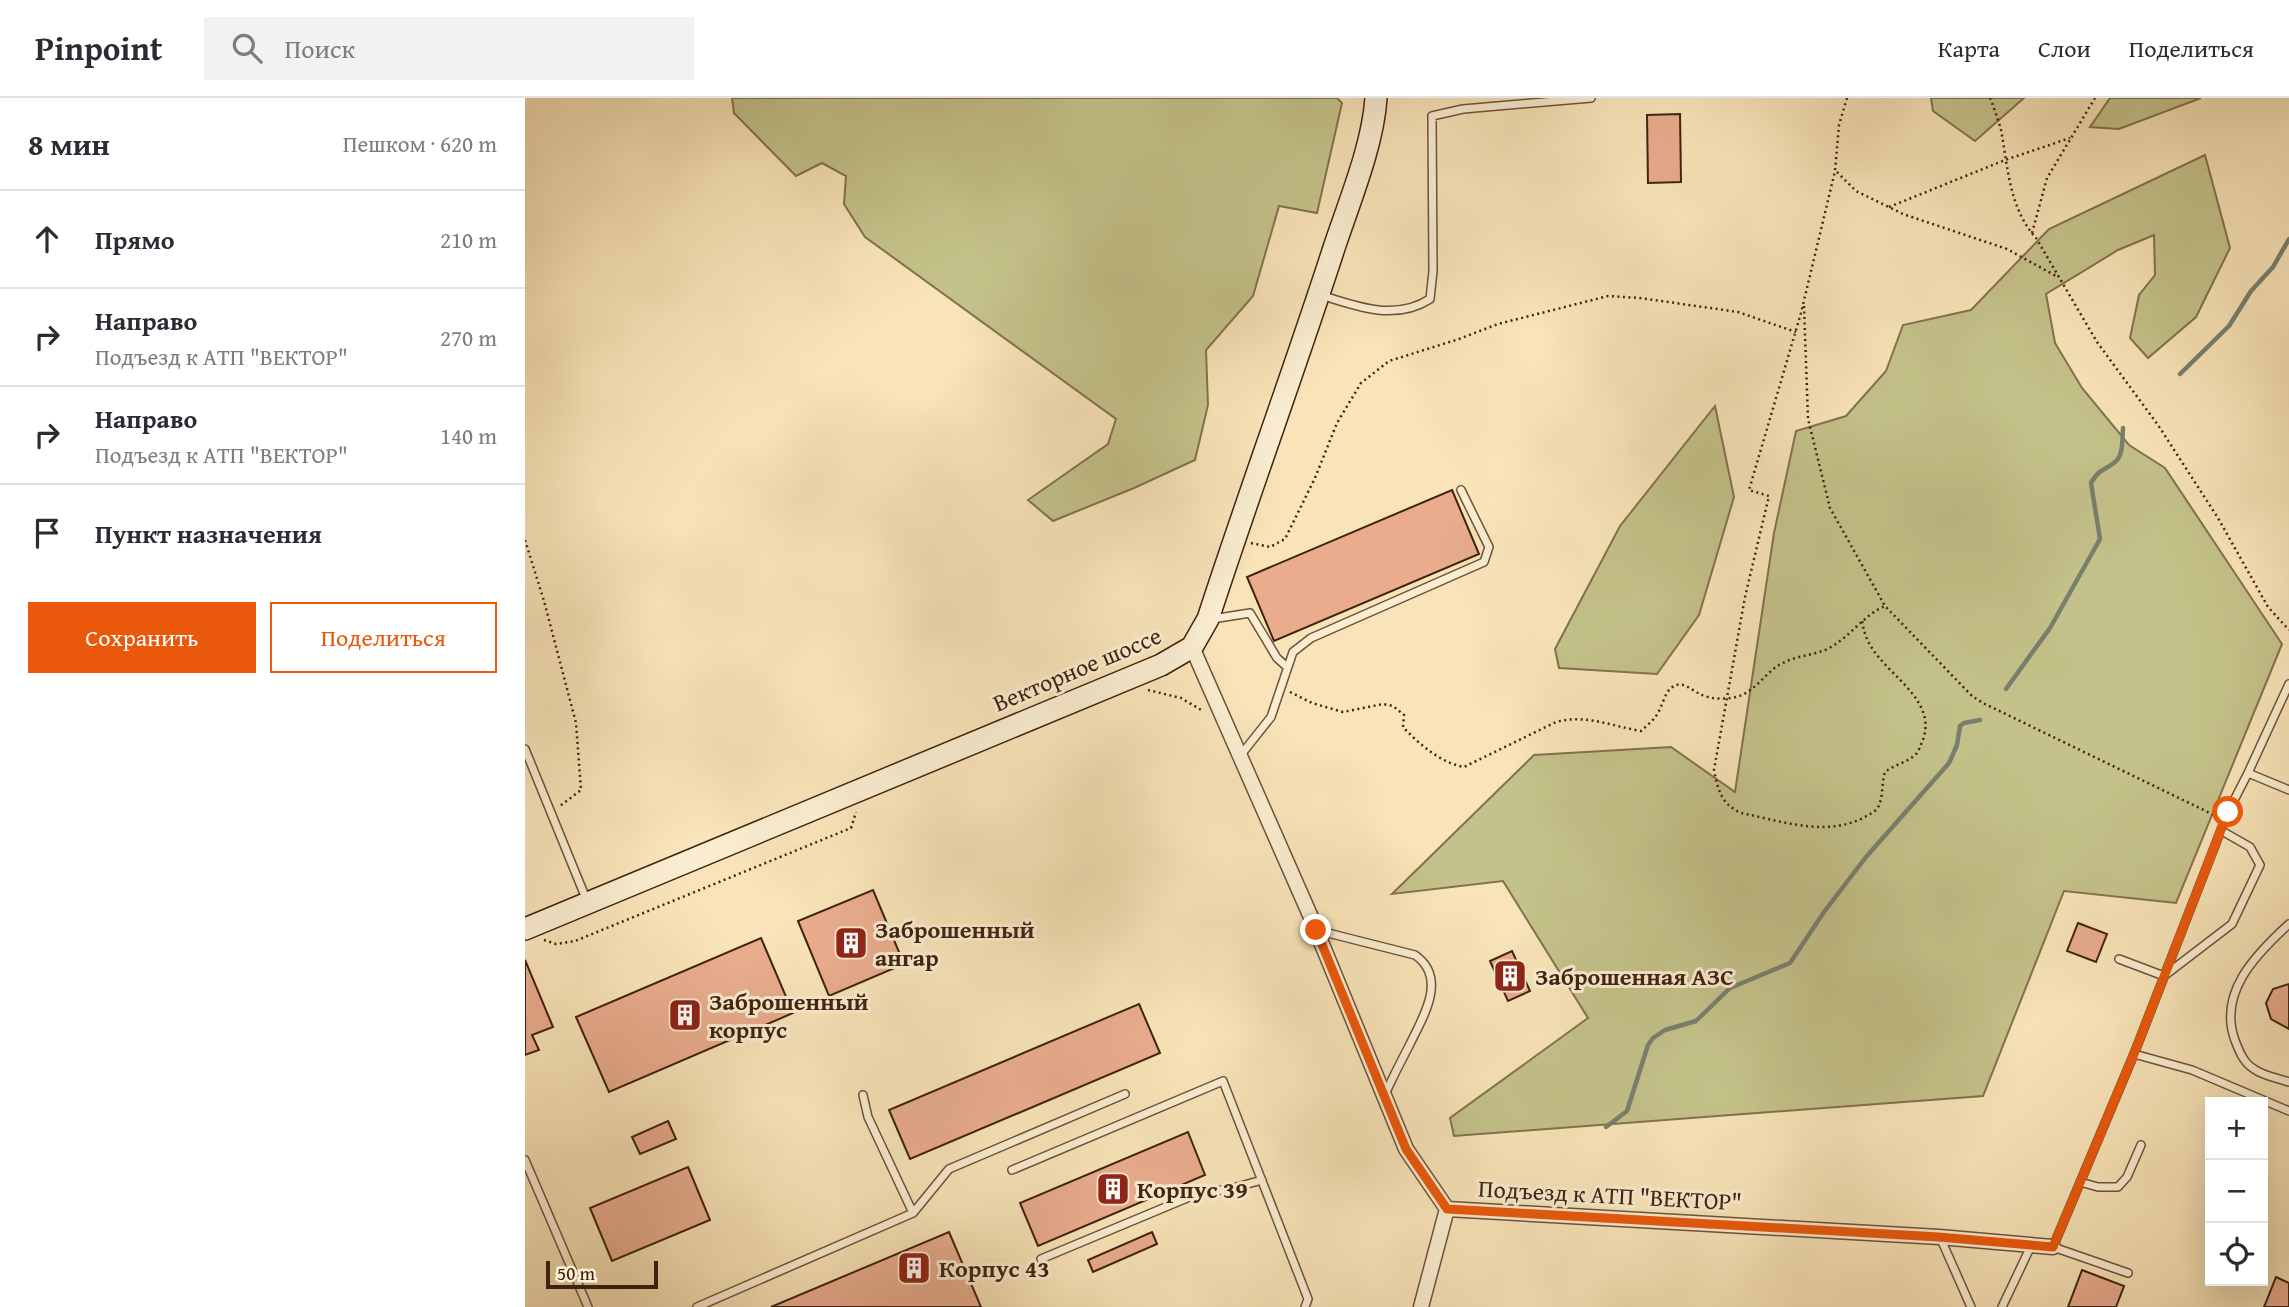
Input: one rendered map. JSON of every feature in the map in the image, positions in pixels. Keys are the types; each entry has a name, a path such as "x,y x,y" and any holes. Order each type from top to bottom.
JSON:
{"main road":[{"name":"Векторное шоссе","path":"531,934 587,902 1161,664 1192,648 1208,619 1318,295 1363,158 1377,98"}],"street":[{"name":"Подъезд к АТП \"ВЕКТОР\"","path":"1192,648 1316,930 1406,1149 1447,1209 1939,1237 2053,1247"},
{"path":"1422,1307 1447,1209"}],"lane":[{"path":"1318,295 1366,309 1389,312 1419,306 1430,299 1433,271 1431,117 1463,109 1591,98"},
{"path":"1240,757 1271,717 1293,652 1311,638 1483,562 1489,547 1461,490"},
{"path":"1208,619 1250,613 1277,658 1287,667"},
{"path":"2128,1273 2053,1247 2134,1054 2225,821 2289,684"},
{"path":"525,749 587,902"},
{"path":"2248,772 2289,790"},
{"path":"2164,976 2232,924 2260,865 2251,847 2222,831"},
{"path":"2289,924 2244,970 2231,1001 2232,1034 2241,1057 2254,1070 2289,1082"},
{"path":"1316,930 1415,955 1425,962 1429,971 1429,1005 1384,1094"},
{"path":"2119,959 2164,976"},
{"path":"2134,1054 2192,1070 2289,1111"},
{"path":"1012,1170 1223,1081 1308,1300 1305,1307"},
{"path":"697,1307 913,1213 949,1169 1125,1094"},
{"path":"863,1096 869,1117 913,1213"},
{"path":"2080,1182 2098,1187 2118,1187 2127,1177 2141,1145"},
{"path":"525,1160 588,1307"},
{"path":"1041,1259 1204,1191 1226,1190 1262,1180"},
{"path":"1939,1237 1971,1307"},
{"path":"2002,1307 2031,1246"}],"path":[{"path":"1847,98 1839,125 1835,171 1796,332 1749,490 1769,496 1745,597 1714,770 1719,795 1726,804 1741,813 1797,825 1829,828 1846,826 1875,811 1882,797 1885,772 1915,755 1924,738 1925,718 1914,695 1877,656 1865,637 1862,620"},
{"path":"1990,98 2000,128 2013,193 2026,227 2097,342 2158,425 2211,507 2268,607 2289,631"},
{"path":"2032,234 2047,178 2095,98"},
{"path":"1888,207 2005,160 2070,138"},
{"path":"1835,171 1856,191 1888,207 2007,249 2059,278"},
{"path":"1235,535 1255,546 1270,547 1285,539 1343,413 1361,383 1389,361 1498,324 1608,296 1738,312 1796,332"},
{"path":"1803,302 1808,419 1830,508 1885,606 1972,696 1983,703 2225,821"},
{"path":"525,540 576,723 581,790 551,811"},
{"path":"1281,687 1312,703 1343,712 1383,704 1393,706 1404,715 1403,727 1413,738 1450,764 1464,767 1556,722 1572,718 1591,719 1641,731 1655,718 1670,688 1679,684 1700,694 1728,698 1743,695 1777,666 1795,657 1825,650 1871,612 1885,606"},
{"path":"1147,690 1181,698 1209,715"},
{"path":"531,934 556,944 575,941 851,828 858,804"}],"shaded area":[{"path":"732,98 1337,98 1342,103 1317,213 1279,206 1253,296 1206,350 1208,405 1195,460 1053,521 1028,500 1108,444 1116,419 865,237 844,204 846,176 822,163 796,176 734,113"},
{"path":"1931,98 2024,98 1975,141 1933,111"},
{"path":"2110,98 2201,98 2119,129 2090,127"},
{"path":"2205,155 2230,248 2196,317 2148,358 2130,338 2139,295 2155,275 2154,235 2118,250 2046,294 2055,343 2082,388 2129,445 2165,468 2282,644 2176,903 2064,891 1983,1096 1454,1136 1450,1118 1588,1018 1503,881 1392,894 1534,755 1671,747 1735,792 1774,533 1796,431 1846,416 1886,371 1903,325 1971,310 2049,229"},
{"path":"1715,406 1734,497 1699,615 1657,674 1559,668 1555,649 1620,526"}],"building":[{"path":"1680,114 1681,182 1648,183 1647,115"},
{"path":"1452,490 1479,554 1274,641 1247,577"},
{"name":"Заброшенный ангар","path":"873,890 904,964 829,996 798,921"},
{"path":"2078,923 2107,934 2096,962 2067,951"},
{"name":"Заброшенный корпус","path":"761,938 793,1013 609,1092 576,1017"},
{"name":"Заброшенная АЗС","path":"1512,951 1530,991 1508,1001 1490,961"},
{"path":"525,960 553,1027 532,1035 539,1050 525,1055"},
{"path":"2289,984 2289,1029 2271,1019 2266,1003 2273,989"},
{"path":"1139,1004 1160,1053 910,1159 889,1110"},
{"path":"668,1121 676,1139 640,1154 632,1137"},
{"name":"Корпус 39","path":"1188,1132 1205,1175 1038,1246 1020,1203"},
{"path":"688,1167 710,1220 612,1261 590,1208"},
{"name":"Корпус 43","path":"949,1232 981,1307 771,1307"},
{"path":"1152,1232 1157,1244 1093,1272 1088,1260"},
{"path":"2082,1270 2124,1286 2116,1307 2068,1307"},
{"path":"2276,1277 2289,1283 2289,1307 2264,1307"}],"waterway":[{"path":"2180,374 2229,326 2251,291 2273,267 2289,239"},
{"path":"2006,689 2050,628 2100,539 2091,483 2099,472 2117,460 2122,447 2123,428"},
{"path":"1606,1127 1627,1111 1648,1045 1653,1038 1665,1030 1696,1021 1730,988 1790,963 1866,857 1949,763 1957,745 1960,726 1980,720"}],"place":[{"name":"Заброшенный ангар","path":"851,943"},
{"name":"Заброшенная АЗС","path":"1510,976"},
{"name":"Заброшенный корпус","path":"685,1015"},
{"name":"Корпус 39","path":"1113,1189"},
{"name":"Корпус 43","path":"914,1268"}],"route":[{"path":"1316,930 1406,1149 1447,1209 1939,1237 2053,1247 2134,1054 2228,812"}]}
